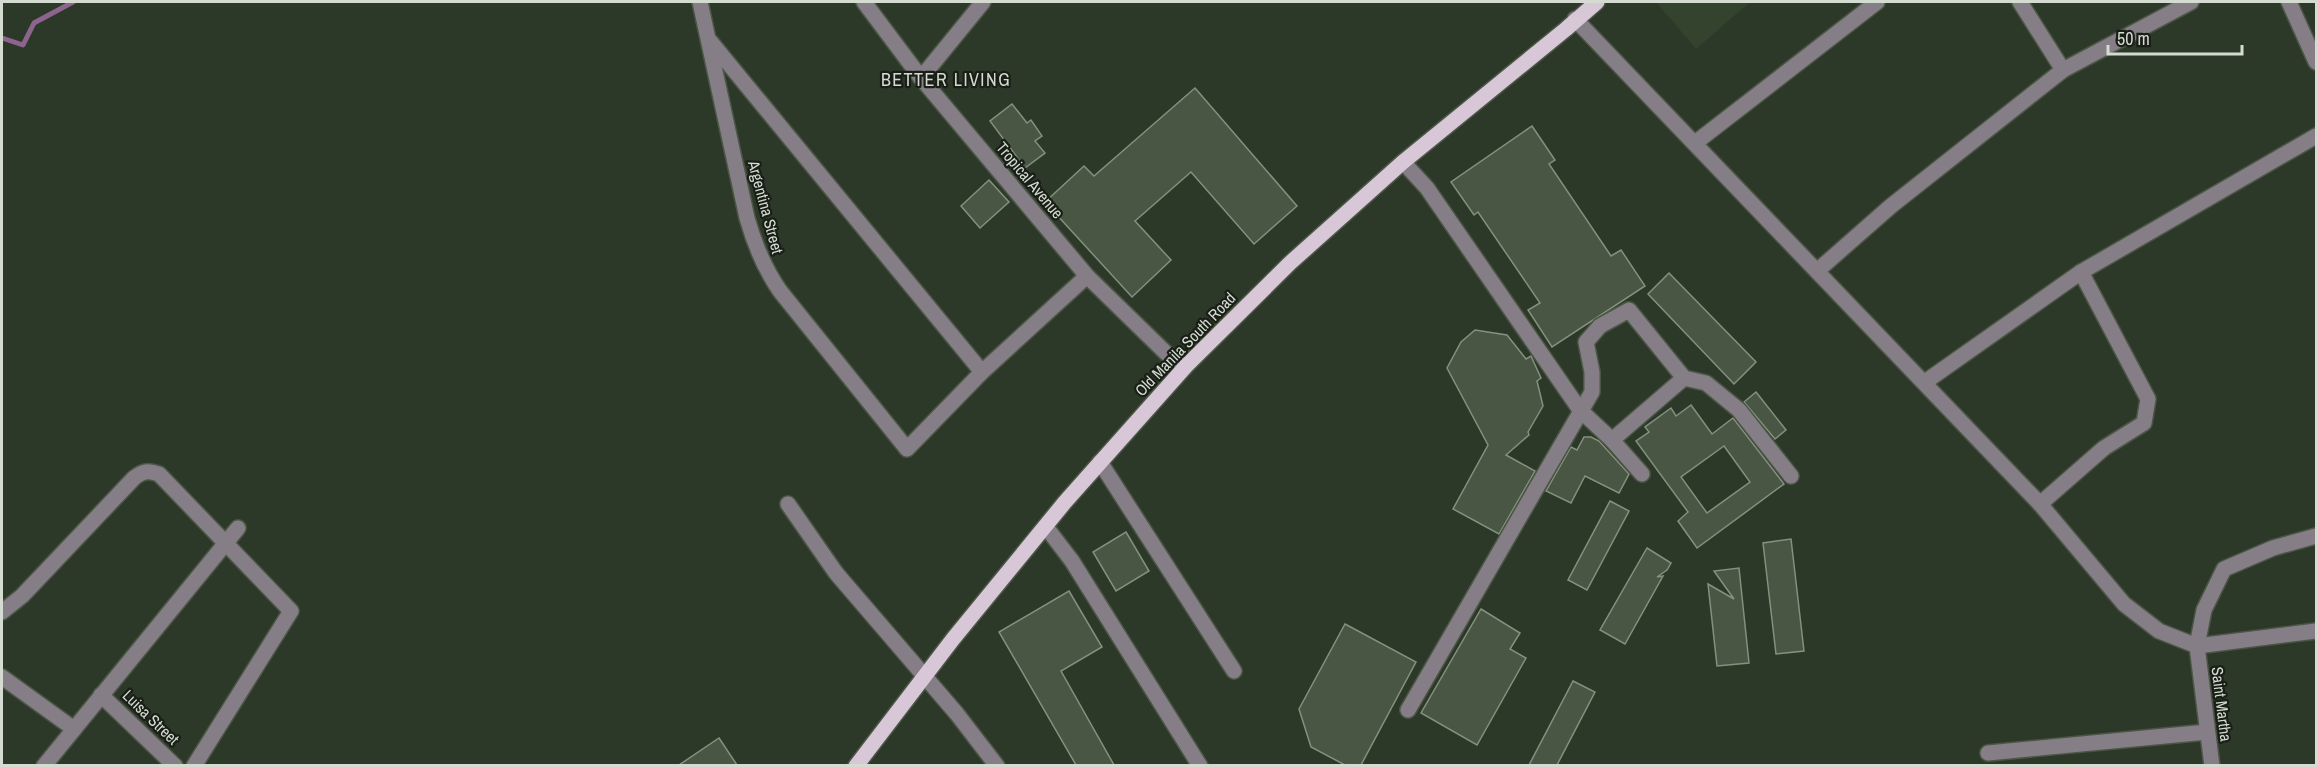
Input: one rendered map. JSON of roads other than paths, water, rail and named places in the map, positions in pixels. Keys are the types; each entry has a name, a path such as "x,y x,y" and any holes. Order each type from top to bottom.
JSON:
{"main road":[{"name":"Old Manila South Road","path":"856,765 953,639 1100,462 1186,366 1290,262 1403,162 1597,2"}],"street":[{"name":"Argentina Street","path":"700,2 747,218 755,248 766,270 907,449 982,372"},
{"name":"Tropical Avenue","path":"864,2 921,78 1087,276 1166,353 1186,366"},
{"path":"921,78 983,2"},
{"path":"1695,143 1876,2"},
{"path":"2020,2 2063,70"},
{"path":"1817,271 1890,206 2063,70 2191,2"},
{"path":"2289,2 2316,62"},
{"path":"1575,19 2040,504 2124,603 2159,631 2197,646 2316,631"},
{"path":"707,38 982,372 1087,276"},
{"path":"1925,382 2081,272 2316,136"},
{"path":"1403,162 1427,188 1580,410 1612,440 1642,474"},
{"path":"2040,504 2104,448 2144,423 2148,399 2081,272"},
{"path":"1408,710 1592,392 1592,372 1587,342 1600,326 1629,310 1684,378 1706,383 1739,410 1791,476"},
{"path":"1612,440 1684,378"},
{"path":"1100,462 1234,672"},
{"path":"2,612 22,596 142,472 150,471 159,474 291,611 194,765"},
{"path":"788,504 836,573 926,676 997,765"},
{"path":"1046,527 1072,561 1200,765"},
{"path":"44,765 238,528"},
{"name":"Saint Martha","path":"2212,765 2197,646 2204,610 2224,569 2273,548 2316,536"},
{"path":"2,677 74,729"},
{"name":"Luisa Street","path":"101,695 175,765"},
{"path":"1988,753 2207,732"},
{"path":"2206,765 2212,765"}],"waterway":[{"path":"2,38 23,45 34,23 73,2"}],"district":[{"name":"BETTER LIVING","path":"946,80"}]}
